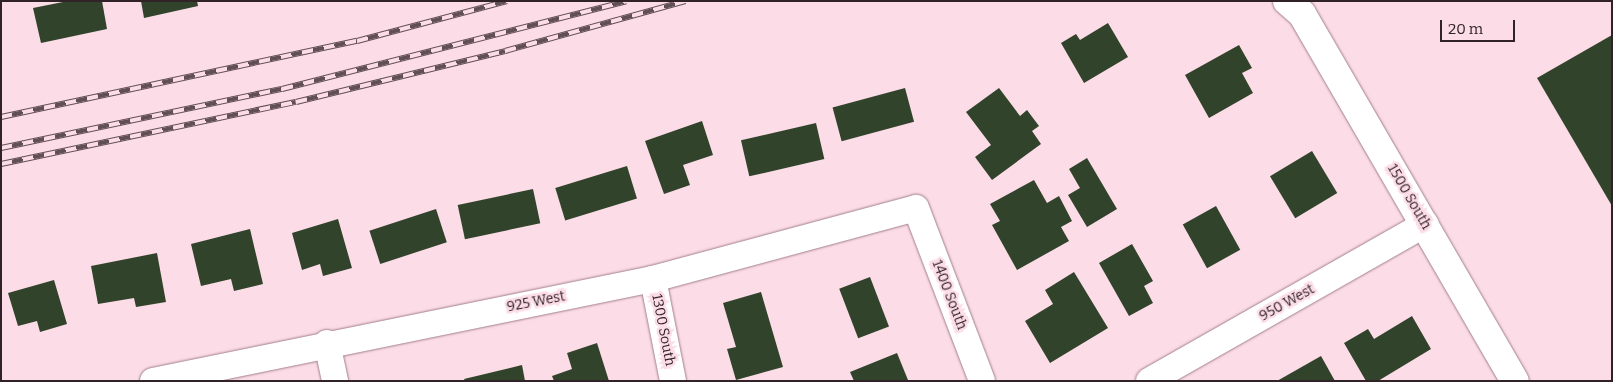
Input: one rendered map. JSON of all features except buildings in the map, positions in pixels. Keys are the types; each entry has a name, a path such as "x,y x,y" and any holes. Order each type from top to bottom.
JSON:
{"street":[{"name":"1500 South","path":"1297,6 1515,381"},
{"name":"925 West","path":"153,381 653,279 916,208"},
{"name":"1400 South","path":"916,208 982,381"},
{"name":"950 West","path":"1149,381 1425,224"},
{"name":"1300 South","path":"653,279 673,381"},
{"path":"327,344 335,381"}],"railway":[{"path":"1,117 357,41 507,1"},
{"path":"1,148 282,89 626,1"},
{"path":"1,164 296,102 505,51 685,1"}]}
